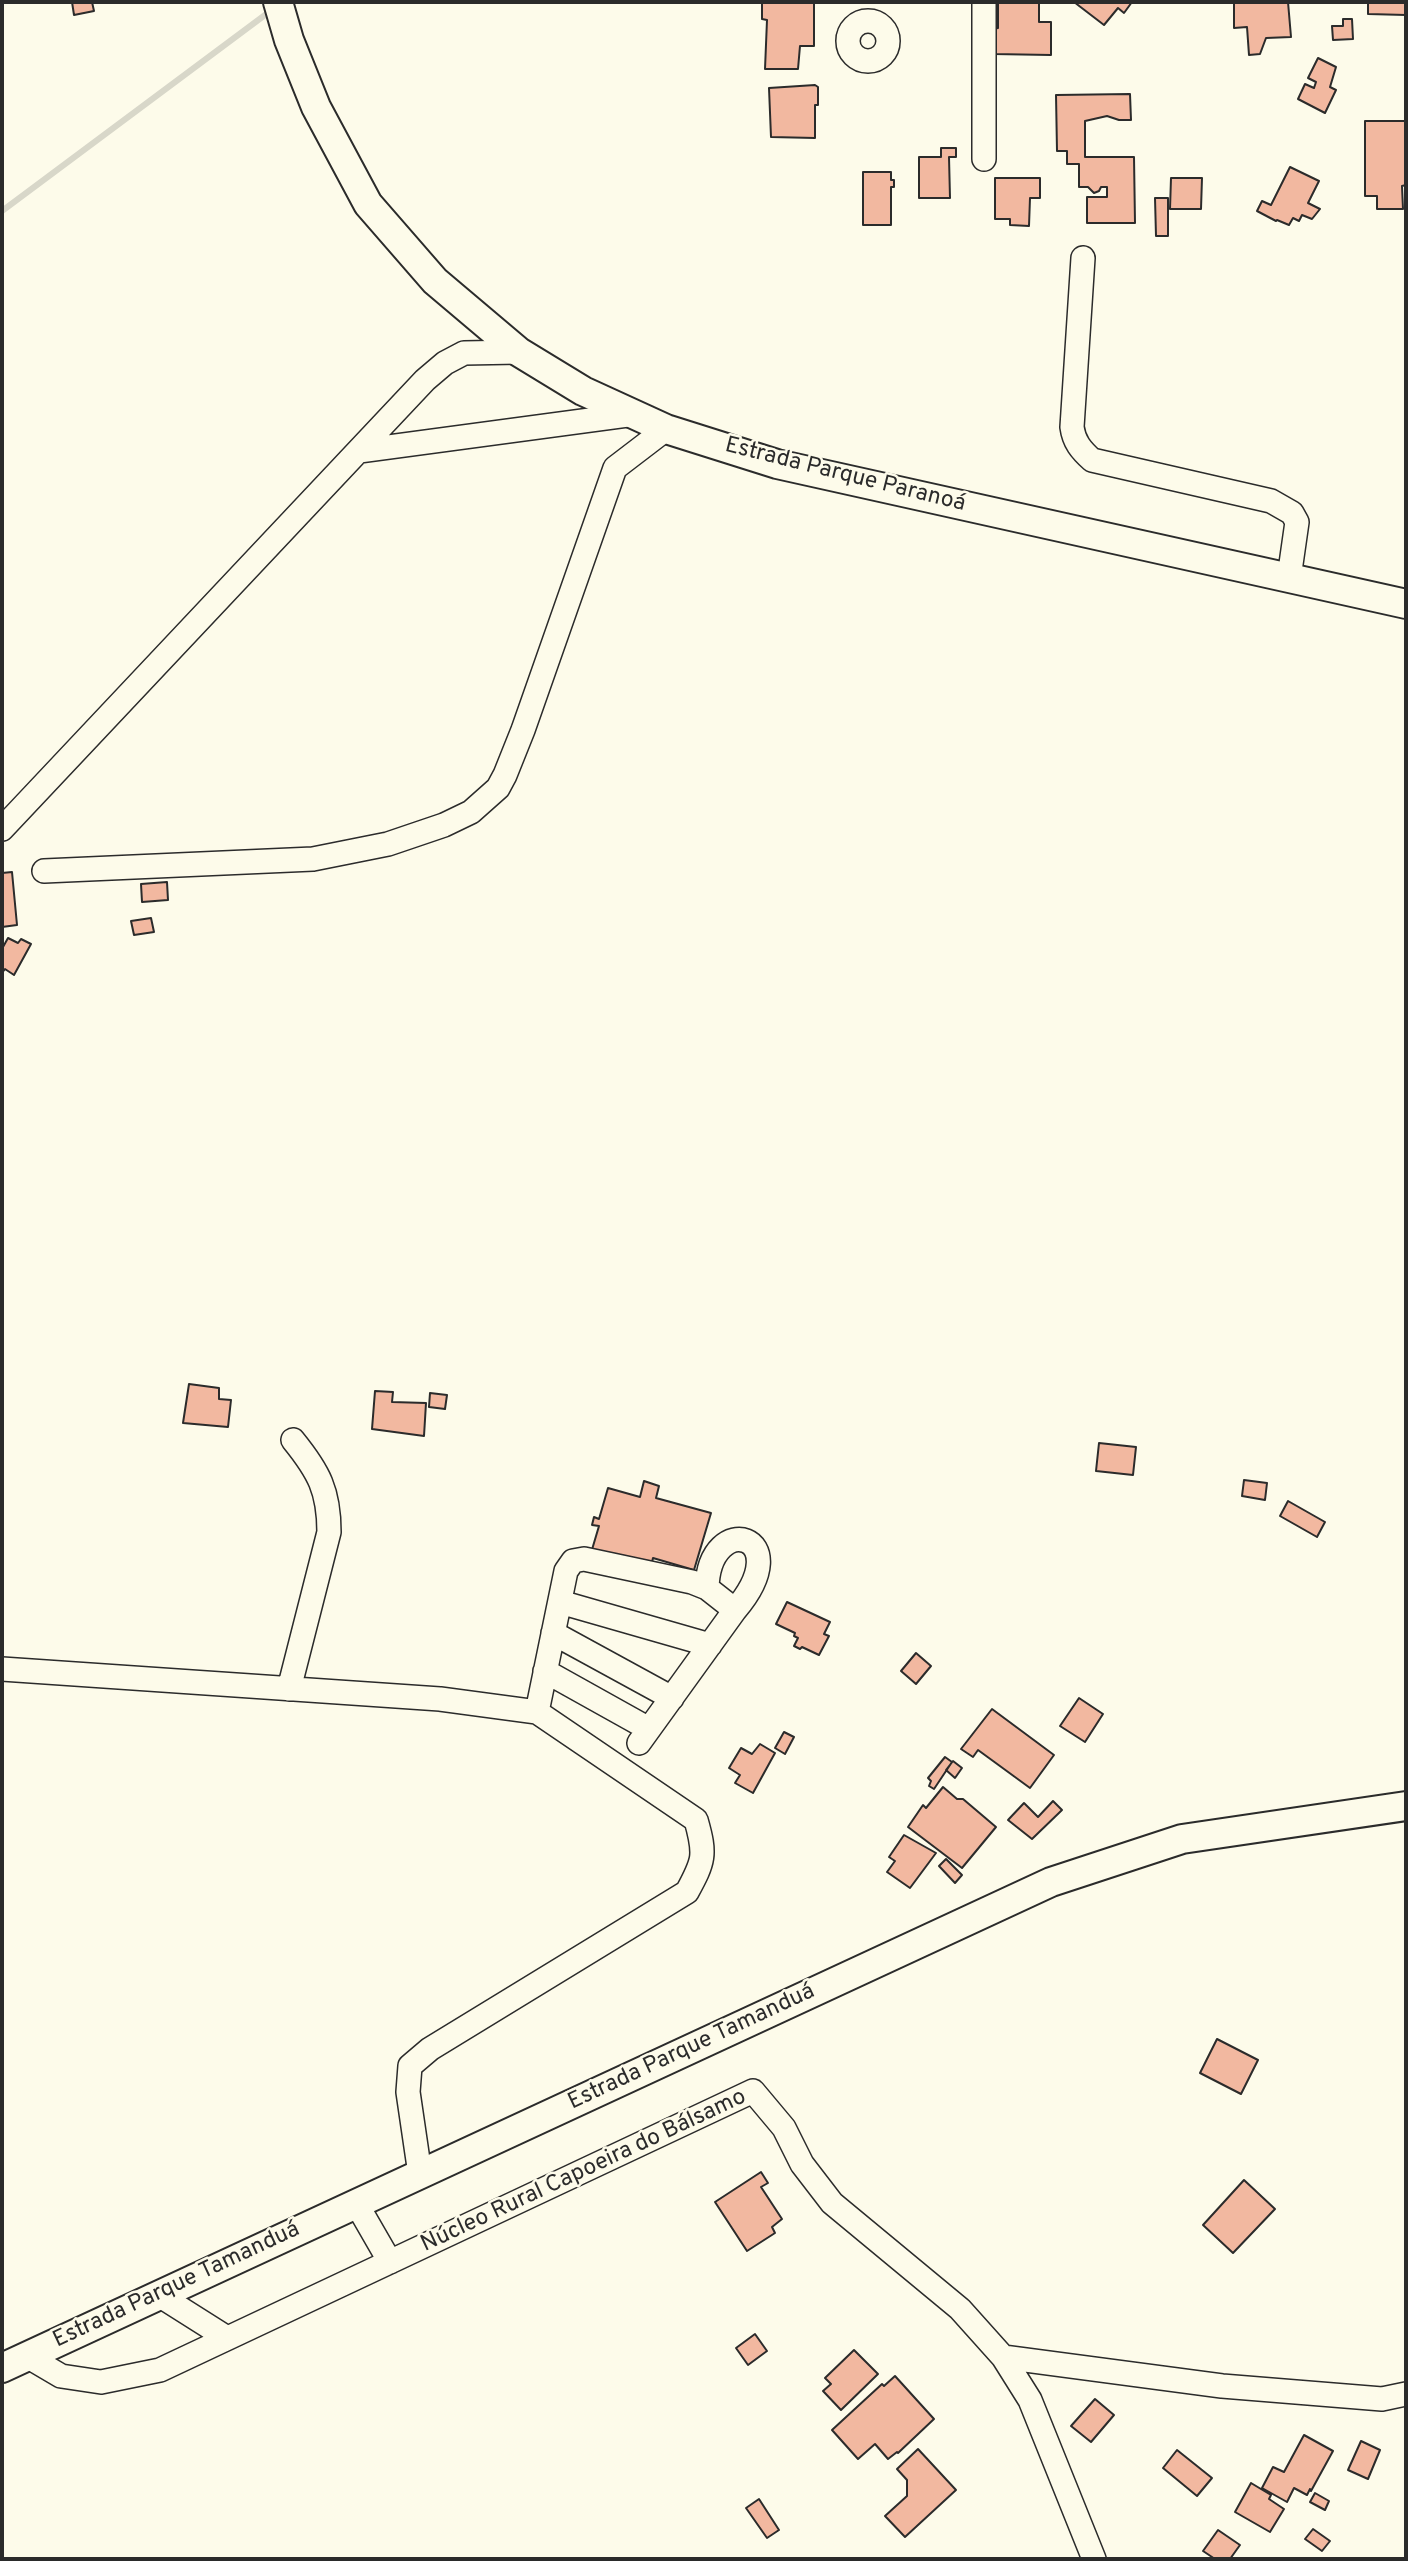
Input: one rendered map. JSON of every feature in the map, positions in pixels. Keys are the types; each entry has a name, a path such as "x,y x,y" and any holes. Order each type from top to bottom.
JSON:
{"main road":[{"name":"Estrada Parque Paranoá","path":"278,2 289,40 316,107 368,204 435,281 519,352 583,391 666,429 777,464 1406,604"},
{"name":"Estrada Parque Tamanduá","path":"14,2362 1051,1882 1182,1839 1406,1806"}],"street":[{"path":"984,2 984,159"},
{"path":"1083,258 1072,427 1073,437 1080,450 1091,460 1271,501 1292,513 1297,522 1289,578"},
{"path":"2,829 425,380 445,363 464,353 519,352"},
{"path":"359,451 635,414"},
{"path":"44,871 313,859 388,844 444,825 471,812 498,788 505,775 615,468 666,429"},
{"path":"289,1689 329,1532 329,1509 323,1484 311,1462 293,1440"},
{"path":"545,1671 644,1736 749,1594 756,1580 759,1553 754,1544 744,1539 732,1539 723,1545 716,1553 707,1576 707,1588"},
{"path":"537,1712 568,1565 578,1559 692,1582 707,1588 735,1610"},
{"path":"560,1602 710,1645"},
{"path":"553,1633 672,1698"},
{"path":"2,1669 440,1699 537,1712 696,1820 702,1841 702,1864 687,1892 429,2049 410,2066 408,2092 420,2174"},
{"name":"Núcleo Rural Capoeira do Bálsamo","path":"14,2362 61,2376 101,2382 160,2370 753,2091 784,2128 802,2164 832,2203 960,2309 1003,2357 1030,2400 1094,2559"},
{"path":"356,2203 390,2262"},
{"path":"159,2295 227,2339"},
{"path":"1003,2357 1222,2386 1382,2399 1406,2394"}],"building":[{"path":"72,2 92,2 94,11 74,15"},
{"path":"762,2 814,2 814,46 800,46 798,69 765,69 767,20 762,19"},
{"path":"998,2 1039,2 1039,22 1051,22 1051,55 993,54 993,29 998,28"},
{"path":"1074,2 1132,2 1124,13 1118,8 1104,25"},
{"path":"1234,2 1288,2 1291,37 1266,38 1260,54 1249,55 1247,27 1234,28"},
{"path":"1368,2 1406,2 1406,15 1368,14"},
{"path":"1343,19 1352,19 1353,39 1333,40 1332,26 1343,26"},
{"path":"1318,58 1336,67 1330,87 1336,90 1325,113 1298,99 1305,84 1314,88 1316,82 1308,78"},
{"path":"818,87 818,105 815,105 815,138 771,137 769,88"},
{"path":"1130,94 1131,120 1107,116 1085,121 1085,157 1134,157 1135,223 1087,223 1087,197 1107,197 1107,187 1101,187 1094,193 1088,187 1079,187 1079,164 1067,164 1067,151 1057,151 1056,95"},
{"path":"1365,121 1406,121 1406,185 1402,186 1403,209 1377,209 1377,196 1365,196"},
{"path":"941,148 956,148 956,157 949,157 950,198 919,198 919,157 941,157"},
{"path":"1290,167 1319,181 1308,203 1320,209 1312,219 1302,215 1299,221 1293,218 1289,225 1257,211 1262,201 1271,205"},
{"path":"863,172 891,172 894,187 891,187 891,225 863,225"},
{"path":"995,178 1040,178 1040,198 1030,198 1029,226 1010,225 1010,219 995,219"},
{"path":"1171,178 1202,178 1201,209 1170,209"},
{"path":"1155,198 1168,198 1168,236 1156,236"},
{"path":"12,872 17,925 2,927 2,873"},
{"path":"167,882 168,900 142,902 141,884"},
{"path":"151,918 154,932 134,935 131,921"},
{"path":"8,938 18,943 21,939 31,944 14,975 5,969 2,973 2,946"},
{"path":"189,1384 219,1388 219,1399 231,1400 228,1427 183,1423"},
{"path":"375,1391 393,1392 392,1402 426,1403 424,1436 372,1429"},
{"path":"430,1393 447,1395 445,1409 429,1407"},
{"path":"1099,1443 1136,1447 1133,1475 1096,1471"},
{"path":"1244,1480 1267,1483 1265,1500 1242,1496"},
{"path":"644,1481 659,1486 656,1498 711,1513 694,1570 653,1558 650,1570 591,1553 599,1526 592,1525 594,1517 599,1519 608,1488 640,1497"},
{"path":"1288,1501 1325,1522 1317,1537 1280,1516"},
{"path":"787,1602 830,1622 824,1634 829,1636 819,1655 794,1646 798,1638 794,1636 795,1633 776,1624"},
{"path":"916,1653 931,1666 916,1684 901,1671"},
{"path":"1079,1698 1103,1714 1085,1742 1060,1726"},
{"path":"992,1709 1054,1755 1030,1788 978,1750 973,1757 961,1749"},
{"path":"784,1732 794,1737 785,1754 775,1748"},
{"path":"760,1744 775,1753 753,1793 735,1783 740,1775 729,1768 741,1748 752,1754"},
{"path":"945,1757 952,1762 934,1789 929,1786 931,1781 928,1778"},
{"path":"953,1761 962,1768 955,1778 946,1770"},
{"path":"943,1787 957,1799 963,1799 996,1827 962,1868 908,1827 923,1805 926,1808"},
{"path":"1053,1801 1062,1810 1032,1839 1008,1820 1024,1803 1038,1817"},
{"path":"904,1835 936,1853 910,1888 887,1872 895,1861 889,1857"},
{"path":"946,1859 962,1875 955,1883 939,1866"},
{"path":"1217,2039 1258,2060 1241,2094 1200,2073"},
{"path":"761,2172 768,2183 761,2187 782,2219 772,2227 775,2233 747,2251 715,2202"},
{"path":"1244,2180 1275,2209 1233,2253 1203,2225"},
{"path":"755,2334 767,2351 748,2365 736,2348"},
{"path":"854,2350 878,2374 841,2410 823,2391 831,2384 825,2378"},
{"path":"895,2376 934,2419 888,2459 875,2444 858,2459 832,2430 882,2384 884,2386"},
{"path":"1095,2399 1114,2415 1091,2442 1071,2426"},
{"path":"1304,2435 1333,2451 1311,2491 1310,2489 1307,2495 1294,2488 1287,2502 1262,2488 1273,2467 1284,2472"},
{"path":"1361,2441 1380,2450 1368,2479 1348,2470"},
{"path":"918,2449 956,2490 905,2537 885,2516 907,2496 907,2480 897,2469"},
{"path":"1177,2450 1212,2478 1197,2496 1163,2468"},
{"path":"1251,2483 1271,2495 1269,2499 1284,2509 1270,2532 1235,2512"},
{"path":"1315,2493 1329,2501 1325,2510 1310,2502"},
{"path":"759,2499 779,2530 767,2538 746,2508"},
{"path":"1313,2529 1330,2541 1322,2551 1305,2539"},
{"path":"1218,2530 1240,2545 1230,2559 1215,2559 1203,2551"}],"waterway":[{"path":"2,211 269,12"}]}
